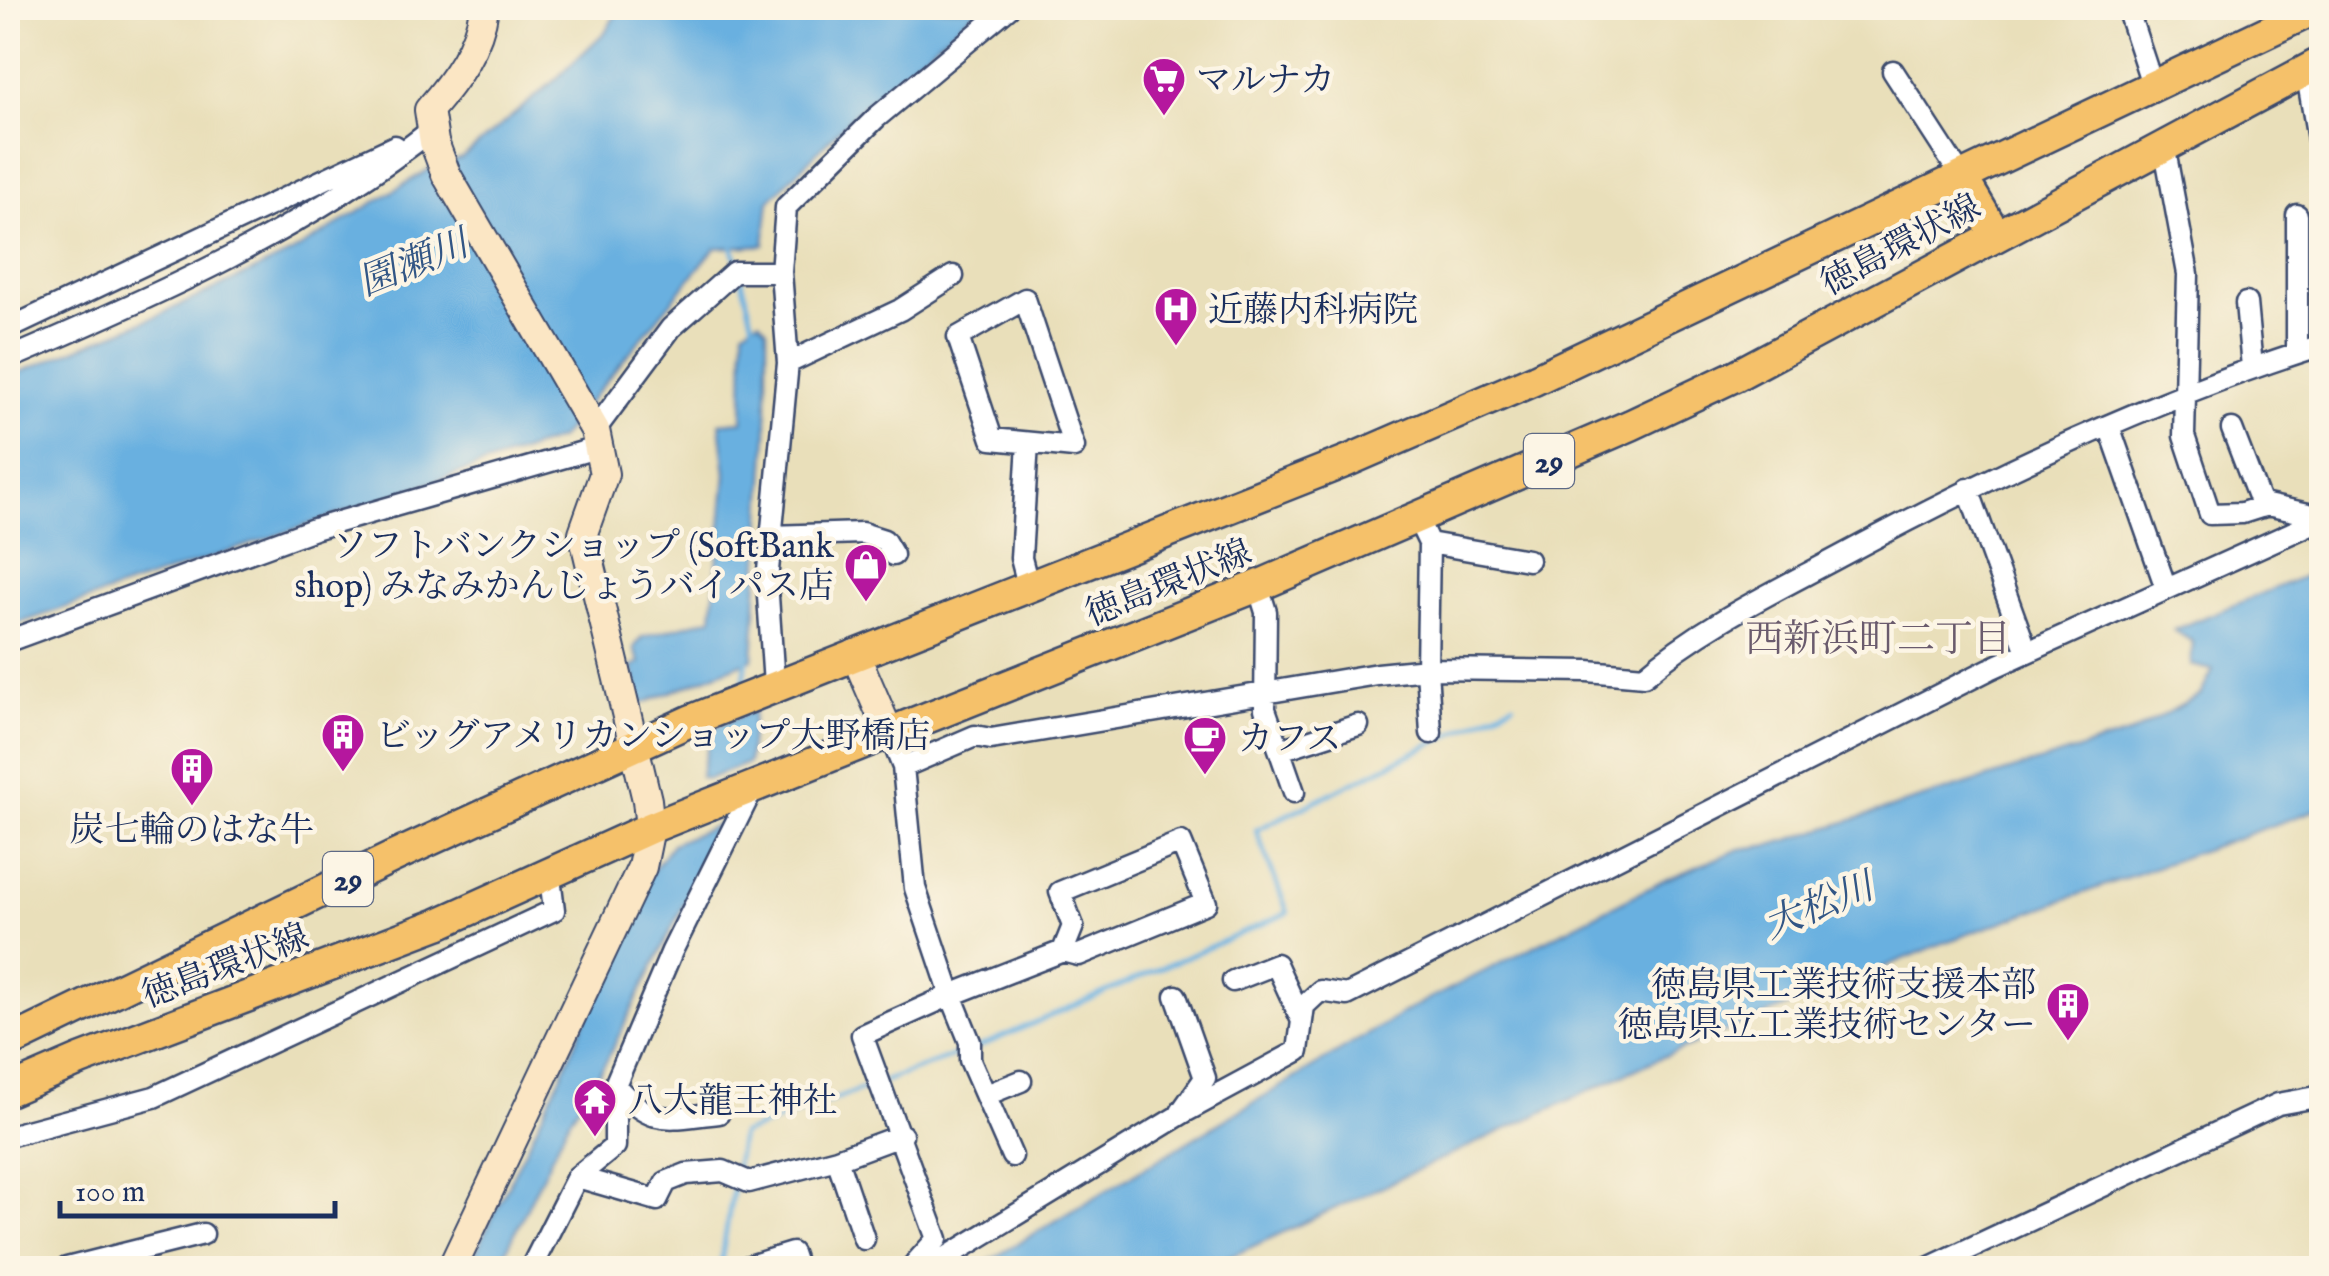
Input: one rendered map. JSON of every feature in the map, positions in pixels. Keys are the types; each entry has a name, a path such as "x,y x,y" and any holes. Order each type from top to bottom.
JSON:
{"main road":[{"name":"徳島環状線","path":"8,1043 636,744 766,689 1347,461 1517,388 2316,8"},
{"name":"徳島環状線","path":"8,1091 550,877 650,828 1258,586 1423,531 1735,376 2314,66"},
{"path":"1963,179 1996,235"}],"street":[{"path":"452,1268 642,867 650,828 636,744 583,533 604,474 596,432 446,174 434,135 429,110 465,62 482,26 484,8"},
{"path":"766,689 771,536 788,363 781,272 786,207 876,118 1008,8"},
{"path":"2127,8 2152,87"},
{"path":"2314,66 2322,162"},
{"path":"1893,71 1963,179"},
{"path":"8,328 434,135"},
{"path":"8,359 166,290 304,217 434,135"},
{"path":"2164,145 2188,274 2184,436 2210,514 2262,507 2322,518"},
{"path":"2297,216 2297,353"},
{"path":"8,641 314,529 596,432 671,328 734,272 781,272"},
{"path":"788,363 900,310 954,276"},
{"path":"1025,298 1074,448 1028,443 992,439 958,337 1025,298"},
{"path":"2246,303 2252,367"},
{"path":"903,768 975,736 991,739 1428,670 1588,671 1644,676 1667,657 1802,577 1968,489 2183,394 2322,345"},
{"path":"2110,426 2166,588"},
{"path":"2232,429 2262,507"},
{"path":"1028,443 1021,558 1028,586"},
{"path":"1968,489 2026,652"},
{"path":"929,1268 1177,1117 1298,1051 1304,1006 1320,991 1347,994 2026,652 2322,518"},
{"path":"1431,733 1423,531 1528,560"},
{"path":"771,536 862,533 884,540 893,555"},
{"path":"1258,586 1266,612 1264,694 1294,792"},
{"path":"855,654 903,768 915,888 970,1042 970,1060 1012,1156"},
{"path":"962,706 975,736"},
{"path":"1280,750 1358,725"},
{"path":"531,1268 577,1177 615,1146 615,1085 672,951 749,788"},
{"path":"911,1268 937,1238 862,1034 1062,951 1080,954 1206,903 1180,842 1060,892 1073,926 1062,951"},
{"path":"12,1135 154,1098 492,943 554,910 550,877"},
{"path":"1233,981 1276,964 1302,1021"},
{"path":"1176,996 1205,1078 1177,1117"},
{"path":"986,1095 1020,1081"},
{"path":"615,1085 633,1107 654,1120 719,1113"},
{"path":"1928,1268 2278,1104 2322,1096"},
{"path":"577,1177 657,1200 666,1182 686,1174 723,1172 749,1182 837,1159 902,1135"},
{"path":"837,1159 864,1239"},
{"path":"66,1268 203,1234"},
{"path":"742,1268 792,1253 797,1268"}],"water":[{"name":"園瀬川","path":"620,8 979,8 859,109 769,201 764,245 715,248 559,439 8,627 8,377 157,316 290,254 431,168 462,158 555,80 605,32"},
{"path":"759,320 767,329 767,433 753,659 641,704 632,667 640,663 634,648 642,637 712,618 726,474 720,423 743,421 744,329"},
{"name":"大松川","path":"2321,569 2321,808 1943,943 1660,1058 1206,1268 977,1268 1410,1009 1667,879 1740,849 1772,845 2132,733 2201,694 2213,670 2191,665 2193,642 2174,630"},
{"path":"754,710 748,763 708,779 700,777 713,728"},
{"path":"724,822 607,1060 568,1122 498,1268 468,1268 561,1076 646,880 672,844"}],"waterway":[{"path":"731,242 738,265"},
{"path":"741,276 754,328"},
{"path":"743,687 747,658"},
{"path":"974,1049 1288,913 1256,830 1513,704"},
{"path":"885,1081 964,1052"},
{"path":"735,1171 741,1134 874,1085"},
{"path":"720,1268 734,1182"}],"place":[{"name":"マルナカ","path":"1164,117"},
{"name":"近藤内科病院","path":"1176,347"},
{"name":"ソフトバンクショップ (SoftBank shop) みなみかんじょうバイパス店","path":"866,603"},
{"name":"ビッグアメリカンショップ大野橋店","path":"343,773"},
{"name":"カフス","path":"1205,776"},
{"name":"炭七輪のはな牛","path":"192,807"},
{"name":"徳島県工業技術支援本部 徳島県立工業技術センター","path":"2068,1042"},
{"name":"八大龍王神社","path":"595,1138"}],"district":[{"name":"西新浜町二丁目","path":"1878,638"}]}
